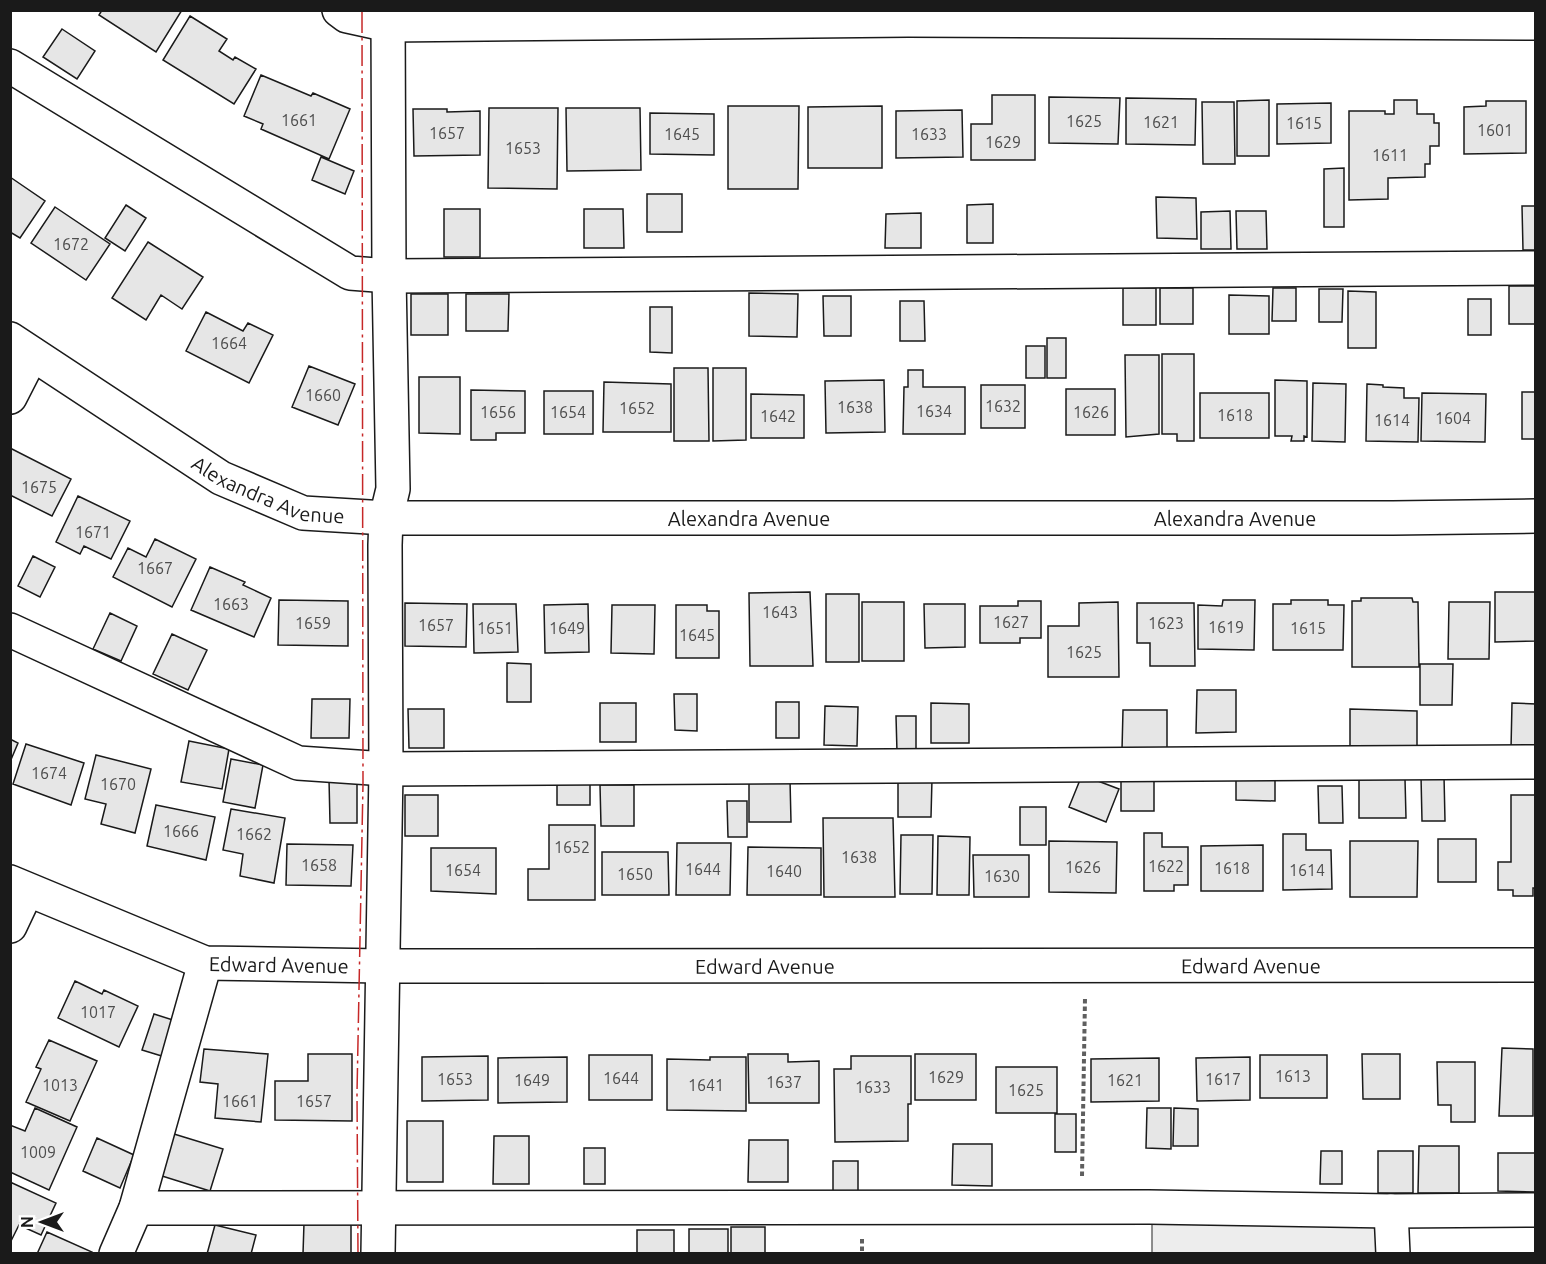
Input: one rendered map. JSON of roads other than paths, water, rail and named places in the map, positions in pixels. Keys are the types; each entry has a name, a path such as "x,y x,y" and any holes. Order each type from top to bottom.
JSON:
{"street":[{"path":"339,10 347,16 388,18 908,15 1536,23"},
{"path":"378,1254 386,769 386,518 393,489 388,18"},
{"path":"10,66 350,273 389,276 1536,268"},
{"path":"10,397 21,346"},
{"name":"Alexandra Avenue","path":"21,346 220,478 303,513 386,518 1536,516"},
{"path":"10,630 298,763 386,769 1536,762"},
{"path":"10,926 19,886"},
{"name":"Edward Avenue","path":"19,886 205,963 381,966 1536,965"},
{"path":"116,1254 136,1208 205,963"},
{"path":"136,1208 1082,1207 1391,1211 1536,1210"},
{"path":"1391,1211 1393,1254"}]}
